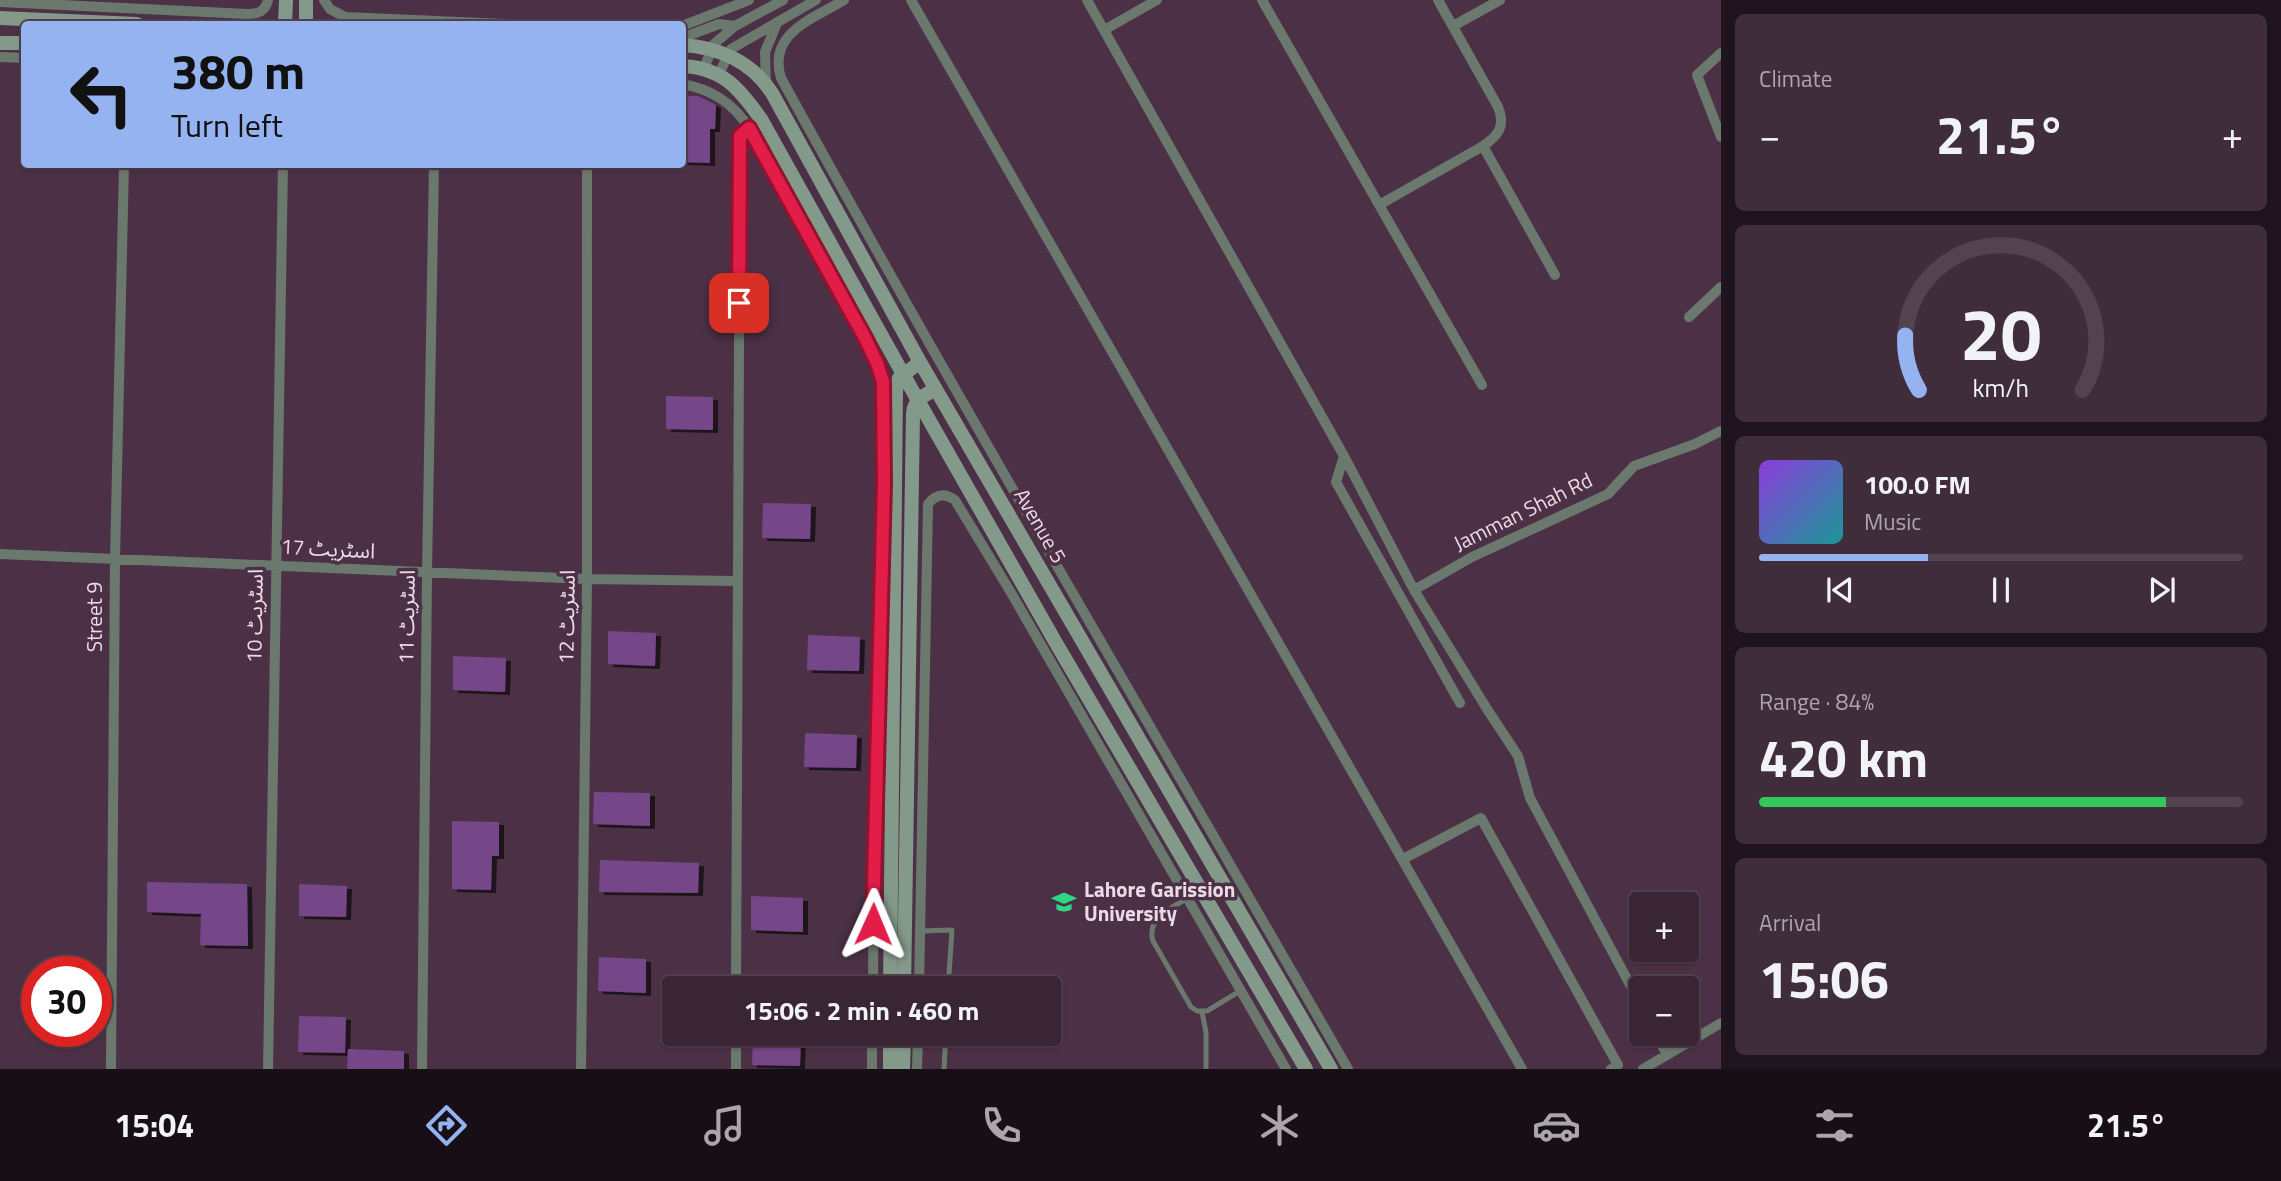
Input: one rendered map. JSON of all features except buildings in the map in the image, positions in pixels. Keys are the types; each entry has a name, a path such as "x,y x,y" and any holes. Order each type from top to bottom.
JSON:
{"main road":[{"path":"285,21 286,0"},
{"path":"306,0 306,21"},
{"path":"0,19 55,21"},
{"path":"0,43 21,43"},
{"name":"Avenue 5","path":"686,45 711,48 727,55 745,65 766,85 920,362 1331,1069"},
{"name":"Avenue 5","path":"686,66 704,68 719,74 736,86 761,119 1056,643 1306,1069"},
{"path":"890,976 896,390 899,378 920,362"},
{"path":"904,976 913,413 918,399 936,389"},
{"path":"890,1046 890,1069"},
{"path":"903,1069 904,1046"}],"street":[{"path":"0,2 247,19 264,10 268,0"},
{"path":"324,0 330,9 345,17 436,21"},
{"path":"686,24 747,0"},
{"path":"704,68 711,48 723,34 783,0"},
{"path":"719,74 727,55 738,44 816,0"},
{"path":"844,0 786,38 778,55 777,65 781,78 890,276 1348,1069"},
{"path":"911,0 1522,1069"},
{"path":"1087,0 1345,456 1414,590 1486,709 1518,756 1530,798 1629,983"},
{"path":"1104,30 1157,0"},
{"path":"1262,0 1482,385"},
{"path":"1378,205 1483,146 1499,133 1502,127 1502,116 1438,0"},
{"path":"1453,26 1500,0"},
{"path":"766,85 765,52 777,23"},
{"path":"686,36 719,24 735,26"},
{"path":"1721,53 1697,75 1721,137"},
{"path":"0,57 21,58"},
{"path":"686,85 721,97 743,118 864,336 883,382 884,497 874,831 873,976"},
{"path":"736,976 740,136 749,128"},
{"path":"1483,146 1555,275"},
{"name":"Street 9","path":"111,1069 115,559 124,168"},
{"name":"اسٹریٹ 10","path":"268,1069 283,168"},
{"name":"اسٹریٹ 11","path":"422,1069 434,168"},
{"name":"اسٹریٹ 12","path":"580,1069 587,579 587,168"},
{"path":"1689,317 1721,288"},
{"name":"Jamman Shah Rd","path":"1414,590 1485,551 1608,494 1634,466 1695,444 1721,431"},
{"path":"1345,456 1336,482 1460,702"},
{"path":"919,976 929,504 936,496 943,495 955,500 1010,591 1286,1069"},
{"name":"اسٹریٹ 17","path":"0,554 587,579 738,581"},
{"path":"1403,859 1481,818 1618,1065 1611,1069"},
{"path":"1643,1069 1721,1023"},
{"path":"736,1046 736,1069"},
{"path":"872,1046 872,1069"},
{"path":"917,1069 918,1046"},
{"path":"1662,1046 1667,1055"}],"lane":[{"path":"1187,900 1156,920 1150,933 1191,1007 1202,1012"},
{"path":"920,931 952,930 949,976"},
{"path":"1202,1012 1240,991"},
{"path":"1202,1012 1206,1031 1206,1069"},
{"path":"944,1069 945,1046"}],"place":[{"name":"Lahore Garission University","path":"1064,902"}],"route":[{"path":"739,303 740,136 749,128 864,336 883,382 880,700 873,924"}]}
